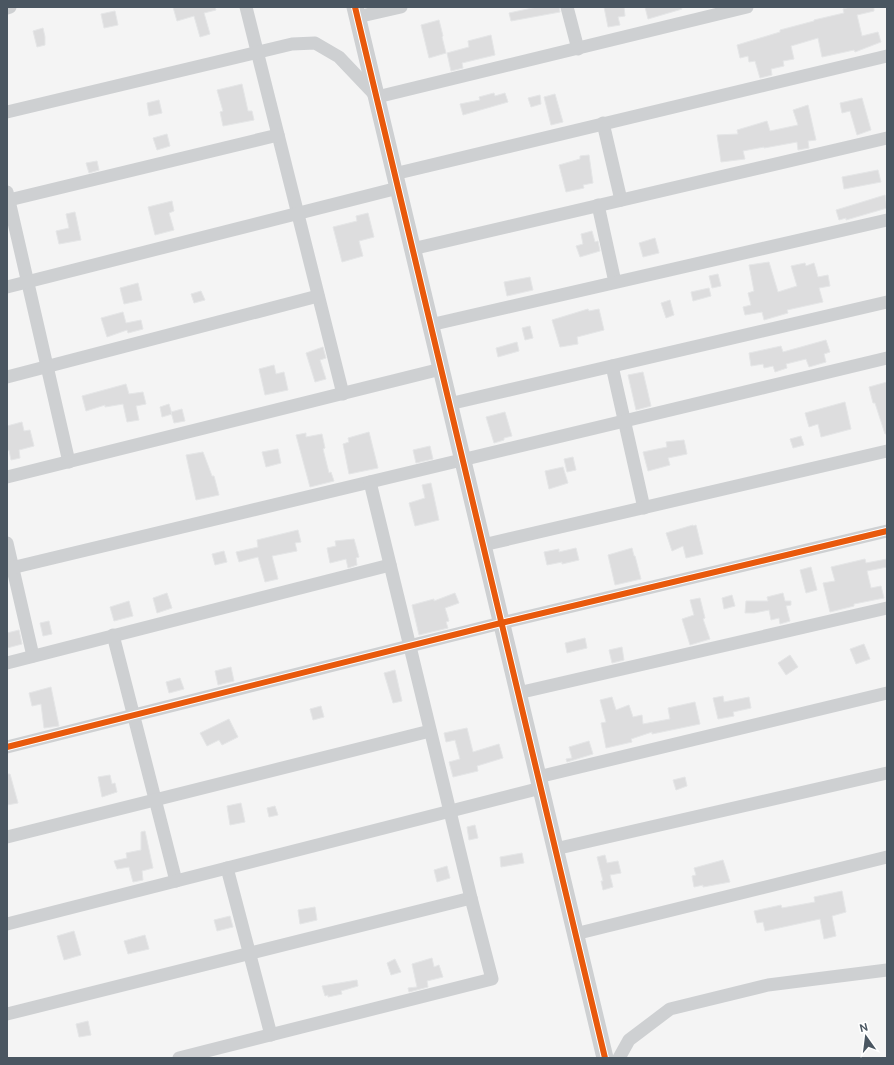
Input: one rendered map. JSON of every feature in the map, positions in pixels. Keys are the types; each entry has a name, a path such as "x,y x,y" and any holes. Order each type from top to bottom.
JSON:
{"street":[{"path":"246,7 343,394"},
{"path":"401,7 356,12 605,1058"},
{"path":"567,7 578,49"},
{"path":"377,98 747,7"},
{"path":"7,112 292,44 315,43 339,56 377,98"},
{"path":"7,287 298,214 396,181 603,123 887,56"},
{"path":"603,123 621,200"},
{"path":"69,462 8,196 278,136"},
{"path":"412,249 887,138"},
{"path":"598,206 615,282"},
{"path":"430,325 887,220"},
{"path":"7,377 318,296"},
{"path":"449,404 887,302"},
{"path":"10,569 887,358"},
{"path":"612,366 644,508"},
{"path":"7,477 441,369"},
{"path":"483,545 887,451"},
{"path":"179,1058 492,979 370,482"},
{"path":"7,748 501,623 887,531"},
{"path":"7,543 10,569 33,656"},
{"path":"7,663 390,565"},
{"path":"518,693 887,608"},
{"path":"113,636 176,881"},
{"path":"7,924 450,811 539,783 887,694"},
{"path":"7,837 430,731"},
{"path":"555,849 887,773"},
{"path":"575,934 887,857"},
{"path":"227,868 271,1035"},
{"path":"7,1014 471,898"},
{"path":"619,1058 630,1040 670,1009 768,985 887,970"}],"building":[{"path":"173,7 215,7 216,10 204,13 210,34 200,37 194,16 177,21"},
{"path":"537,7 559,7 560,12 511,21 509,13"},
{"path":"604,7 624,7 625,16 618,17 620,25 608,27"},
{"path":"645,7 681,7 682,9 648,19"},
{"path":"850,7 874,7 874,11 857,15 862,36 878,32 881,42 855,52 854,50 822,57 818,38 791,46 794,59 783,61 784,66 771,69 772,75 760,78 755,61 749,62 748,56 740,58 737,45 780,32 780,30 844,13 843,9"},
{"path":"115,11 118,25 104,28 101,14"},
{"path":"439,20 446,53 429,58 421,25"},
{"path":"43,28 45,45 37,47 33,31"},
{"path":"491,35 495,55 462,63 463,68 451,71 447,53 469,47 468,41"},
{"path":"242,84 248,111 252,111 254,120 223,126 220,112 223,111 217,90"},
{"path":"494,93 495,96 505,93 508,102 463,115 460,104 480,100 479,97"},
{"path":"555,94 563,122 551,125 544,97"},
{"path":"540,95 541,104 531,107 528,98"},
{"path":"862,98 871,130 857,135 850,111 842,113 840,103"},
{"path":"159,100 162,113 149,116 147,103"},
{"path":"808,105 816,140 808,141 809,148 798,150 797,142 764,147 743,151 745,159 721,162 717,135 738,134 737,130 767,121 770,131 798,125 793,110"},
{"path":"167,134 170,146 157,150 153,138"},
{"path":"589,155 593,183 583,185 584,188 566,192 559,165 580,159 580,156"},
{"path":"97,161 99,170 89,173 86,163"},
{"path":"878,170 881,182 844,189 842,177"},
{"path":"885,195 887,208 846,220 846,218 839,220 836,210"},
{"path":"172,201 174,211 169,213 174,230 155,235 148,207"},
{"path":"75,212 81,240 59,244 56,231 69,228 66,214"},
{"path":"368,213 374,237 359,241 363,256 342,262 333,227 357,221 356,216"},
{"path":"592,231 595,242 598,241 600,251 580,257 576,246 583,244 581,234"},
{"path":"655,238 659,253 643,257 639,243"},
{"path":"769,262 778,292 797,286 791,266 805,263 806,266 814,263 818,277 828,275 830,286 819,288 823,302 787,310 788,313 764,320 762,312 745,315 743,307 751,305 748,293 754,291 749,265"},
{"path":"718,274 721,286 712,288 709,276"},
{"path":"530,277 533,290 507,296 504,282"},
{"path":"138,283 142,300 124,304 120,288"},
{"path":"709,288 711,296 693,301 691,292"},
{"path":"201,291 205,300 194,303 191,294"},
{"path":"670,300 674,315 666,318 661,303"},
{"path":"588,309 589,311 599,309 604,330 577,337 578,344 560,347 552,320"},
{"path":"123,312 126,323 141,320 143,329 128,333 127,330 107,337 101,318"},
{"path":"530,326 533,338 525,340 522,328"},
{"path":"826,340 830,352 824,354 826,362 809,367 806,359 786,364 787,368 775,372 773,366 764,368 763,364 751,366 749,353 781,346 783,352"},
{"path":"517,342 519,351 498,357 496,348"},
{"path":"323,347 326,358 320,360 326,379 315,382 306,353"},
{"path":"274,365 276,374 284,372 288,390 265,395 259,369"},
{"path":"643,372 651,406 636,410 628,375"},
{"path":"887,382 887,434 885,434 875,403 873,403 869,387"},
{"path":"126,384 129,394 143,392 146,404 136,406 139,420 127,422 123,404 105,407 105,405 86,411 82,396"},
{"path":"845,402 851,429 821,437 818,424 809,427 805,413"},
{"path":"169,404 172,414 162,417 160,407"},
{"path":"182,409 185,421 174,423 171,412"},
{"path":"505,412 512,436 494,443 486,417"},
{"path":"22,422 24,431 30,430 34,446 19,450 20,458 11,460 9,450 7,451 7,426"},
{"path":"369,432 378,468 349,474 343,444 349,442 348,438"},
{"path":"306,433 306,437 322,434 325,448 323,449 329,473 331,472 334,481 310,487 296,435"},
{"path":"801,436 804,445 793,448 790,439"},
{"path":"684,440 687,454 668,458 670,465 648,471 643,452 667,447 666,442"},
{"path":"430,446 433,459 416,463 413,450"},
{"path":"278,449 281,463 266,467 262,452"},
{"path":"203,452 212,476 214,476 219,495 196,500 186,455"},
{"path":"573,457 576,470 567,472 564,459"},
{"path":"563,467 568,483 549,489 545,471"},
{"path":"431,483 439,520 415,526 409,503 425,498 422,485"},
{"path":"696,525 703,554 686,558 683,546 672,551 666,533"},
{"path":"298,530 301,542 295,543 297,551 272,556 278,579 265,582 258,557 239,562 236,552 258,547 257,540"},
{"path":"354,539 359,557 356,558 357,565 348,568 346,559 330,563 327,548 336,546 335,541"},
{"path":"576,548 579,560 562,564 562,562 547,565 544,552 559,549 559,552"},
{"path":"632,548 641,579 615,585 608,555"},
{"path":"224,551 227,562 215,565 212,554"},
{"path":"865,559 866,563 887,559 887,567 867,571 871,588 881,586 884,598 854,604 854,606 830,612 823,583 835,581 831,567"},
{"path":"811,567 817,590 806,593 800,570"},
{"path":"167,593 172,608 157,613 153,598"},
{"path":"455,593 459,603 445,608 449,621 446,622 448,628 419,635 412,605 434,599 434,601"},
{"path":"783,593 785,601 791,601 791,605 786,606 790,621 780,624 779,618 771,620 769,610 745,613 746,601 768,601 767,597"},
{"path":"732,595 735,606 724,609 722,598"},
{"path":"700,598 705,618 703,619 710,639 690,645 682,619 694,615 690,600"},
{"path":"129,601 133,616 114,621 110,607"},
{"path":"49,621 52,634 43,636 40,623"},
{"path":"19,630 22,644 7,648 7,633"},
{"path":"585,638 587,648 567,653 565,643"},
{"path":"864,644 870,659 856,664 850,649"},
{"path":"622,647 624,660 612,663 609,650"},
{"path":"790,655 798,667 786,675 778,663"},
{"path":"231,667 234,681 218,685 215,671"},
{"path":"395,670 402,701 393,703 384,673"},
{"path":"180,678 184,689 169,693 166,682"},
{"path":"51,687 59,726 44,728 41,704 32,706 29,693"},
{"path":"723,696 724,702 749,697 751,708 733,712 734,716 718,719 713,698"},
{"path":"612,697 616,710 629,705 633,717 642,715 643,724 670,719 668,708 695,702 700,724 652,734 652,732 631,739 632,742 606,748 601,723 606,722 600,700"},
{"path":"321,706 324,717 313,720 310,709"},
{"path":"229,719 238,737 222,745 219,740 207,746 200,733"},
{"path":"467,728 473,752 499,744 503,758 477,766 478,771 453,777 449,762 460,759 455,740 446,742 444,733"},
{"path":"589,741 593,754 567,762 566,759 572,758 569,747"},
{"path":"7,774 10,774 18,803 7,805"},
{"path":"110,775 112,784 115,783 117,792 102,797 98,777"},
{"path":"685,777 687,786 676,790 673,780"},
{"path":"241,803 245,822 230,825 227,806"},
{"path":"275,806 278,815 269,817 267,808"},
{"path":"475,825 478,838 469,840 467,827"},
{"path":"145,831 153,868 142,871 143,880 133,882 129,867 117,869 114,861 127,858 126,853 141,850 141,832"},
{"path":"522,853 524,863 501,867 500,857"},
{"path":"605,855 607,863 618,861 621,873 610,875 613,887 603,890 601,881 603,881 597,857"},
{"path":"723,860 730,882 703,887 703,885 694,887 692,876 696,875 694,868"},
{"path":"447,866 450,878 437,882 434,870"},
{"path":"842,891 846,912 832,916 836,936 824,939 820,919 765,931 763,922 757,923 754,911 781,905 782,908 815,902 814,897"},
{"path":"315,907 317,920 300,924 298,910"},
{"path":"230,916 233,927 217,931 214,920"},
{"path":"74,931 81,955 64,960 57,936"},
{"path":"145,935 149,949 128,954 124,941"},
{"path":"432,958 434,967 439,965 443,977 427,981 428,987 409,992 408,988 417,987 412,964"},
{"path":"395,959 401,972 391,975 387,963"},
{"path":"357,980 358,986 341,991 342,994 328,997 328,995 325,996 322,986"},
{"path":"88,1021 91,1035 79,1037 76,1024"}],"cycle path":[{"path":"355,7 605,1058"},
{"path":"7,747 501,623 887,531"}]}
